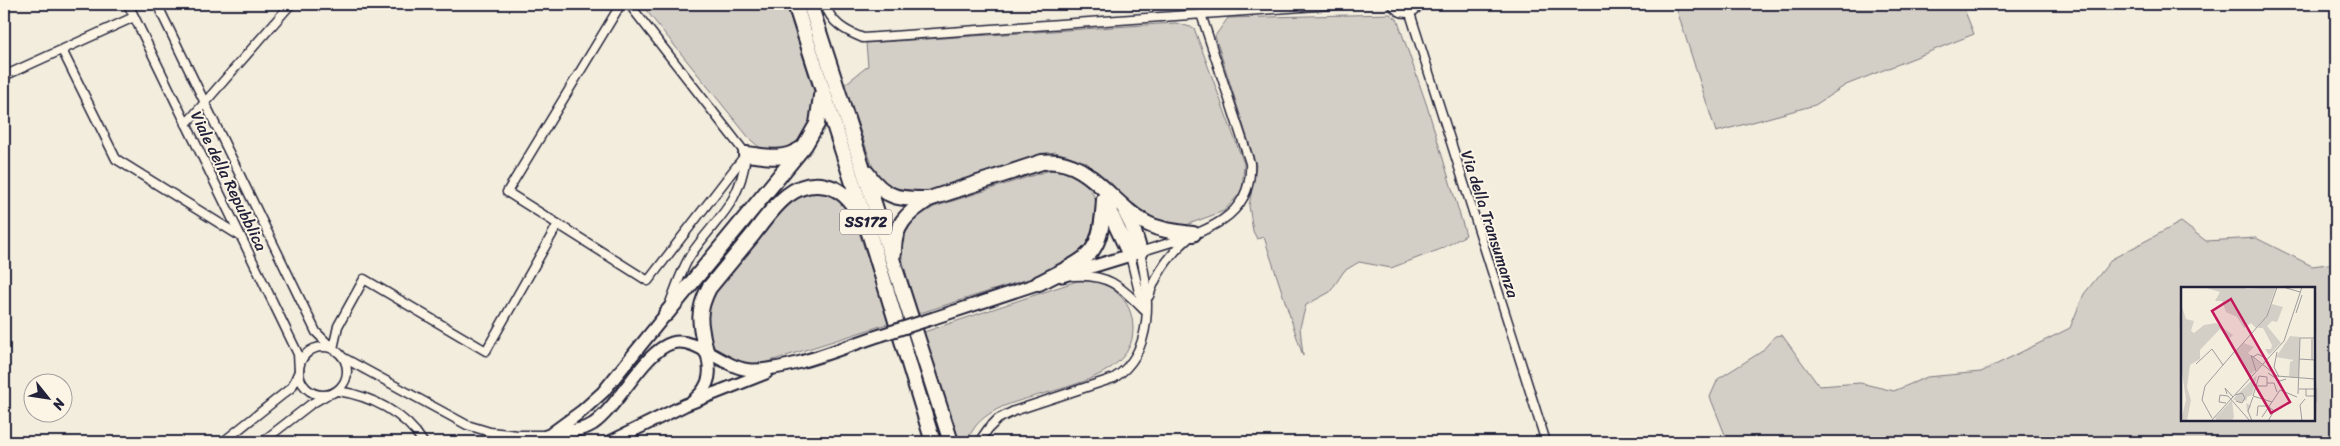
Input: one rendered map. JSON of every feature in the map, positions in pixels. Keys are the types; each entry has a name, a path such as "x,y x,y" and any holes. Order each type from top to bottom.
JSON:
{"highway":[{"name":"SS172","path":"795,4 934,442"},
{"name":"SS172","path":"810,4 858,159 951,442"},
{"path":"666,314 806,145 820,114 819,80"},
{"path":"746,154 781,157 791,155 806,145"},
{"path":"858,159 874,182 891,196 904,199 929,199"},
{"path":"896,272 895,232 906,215 929,199 1042,162 1061,162 1078,168 1122,207 1149,225 1167,231 1193,234"},
{"path":"706,351 700,324 702,302 726,267 778,203 788,194 810,184 820,184 838,190 851,202 870,236"},
{"path":"1097,184 1135,254"},
{"path":"1040,283 1083,260 1090,254 1100,237 1104,199"},
{"path":"1122,207 1132,225 1135,254"}],"street":[{"name":"Viale della Repubblica","path":"128,4 298,354 299,371"},
{"path":"186,124 291,4"},
{"path":"620,4 507,192 648,280 746,154"},
{"path":"628,4 746,154"},
{"path":"825,4 827,10 844,31 862,38 1345,4"},
{"path":"1392,4 1398,11 1410,13 1417,9 1420,4"},
{"name":"Viale della Repubblica","path":"161,5 204,103 316,332 333,349"},
{"name":"Via della Transumanza","path":"1410,13 1546,442"},
{"path":"610,442 685,405 782,367 1055,278 1135,254 1193,234 1222,221 1233,213 1249,189 1251,176 1246,151 1201,14"},
{"path":"4,76 134,16"},
{"path":"62,50 116,159 240,237"},
{"path":"532,442 550,435 582,411 603,392 666,314 682,270 691,255 728,210 739,187 746,154"},
{"path":"333,349 338,326 364,279 486,351 558,224"},
{"path":"1145,312 1159,273 1176,249 1193,234"},
{"path":"979,442 998,419 1014,411 1114,378 1131,363 1139,350 1145,312 1147,282 1135,254"},
{"path":"1055,278 1084,275 1103,278 1120,287 1145,312"},
{"path":"223,442 292,387 304,356 310,351 325,347 333,349 344,358 467,425 490,432 518,436 550,435 581,430 593,424 606,412 656,353 663,347 673,343 683,342 706,351 719,360 739,369 754,370 782,367"},
{"path":"685,405 695,398 706,386 710,372 706,351"},
{"path":"262,442 311,404 338,391 343,386 348,372 344,358"},
{"path":"299,371 300,379 310,392 327,396"},
{"path":"338,391 361,396 400,416 416,431 423,442"}],"shaded area":[{"path":"641,4 786,4 816,98 814,118 805,136 798,143 780,152 770,152 757,145 750,139"},
{"path":"1675,4 1962,4 1974,34 1846,85 1815,105 1716,132"},
{"path":"1390,14 1397,19 1427,106 1466,235 1441,249 1391,268 1359,262 1344,271 1330,292 1306,305 1300,327 1303,356 1264,237 1257,239 1253,231 1249,206 1256,165 1215,36 1228,18"},
{"path":"1176,23 1194,28 1244,164 1242,191 1224,211 1186,225 1158,223 1127,202 1086,162 1055,152 925,192 901,194 881,182 874,170 844,85 868,66 866,43"},
{"path":"1050,170 1066,172 1074,176 1093,193 1097,214 1092,245 1063,268 917,314 901,254 901,241 913,220 934,207"},
{"path":"805,190 834,193 853,215 890,323 764,363 741,364 722,356 708,340 706,306 724,277 783,204"},
{"path":"2181,222 2206,241 2256,238 2312,266 2336,263 2336,442 1728,442 1710,397 1718,379 1761,352 1775,336 1782,335 1819,386 1860,383 1894,391 1927,377 1981,372 2070,328 2084,294 2112,259"},
{"path":"1077,281 1103,284 1124,300 1131,313 1133,324 1129,348 1117,363 1099,375 1078,384 994,411 977,424 967,442 957,442 924,332"}]}
